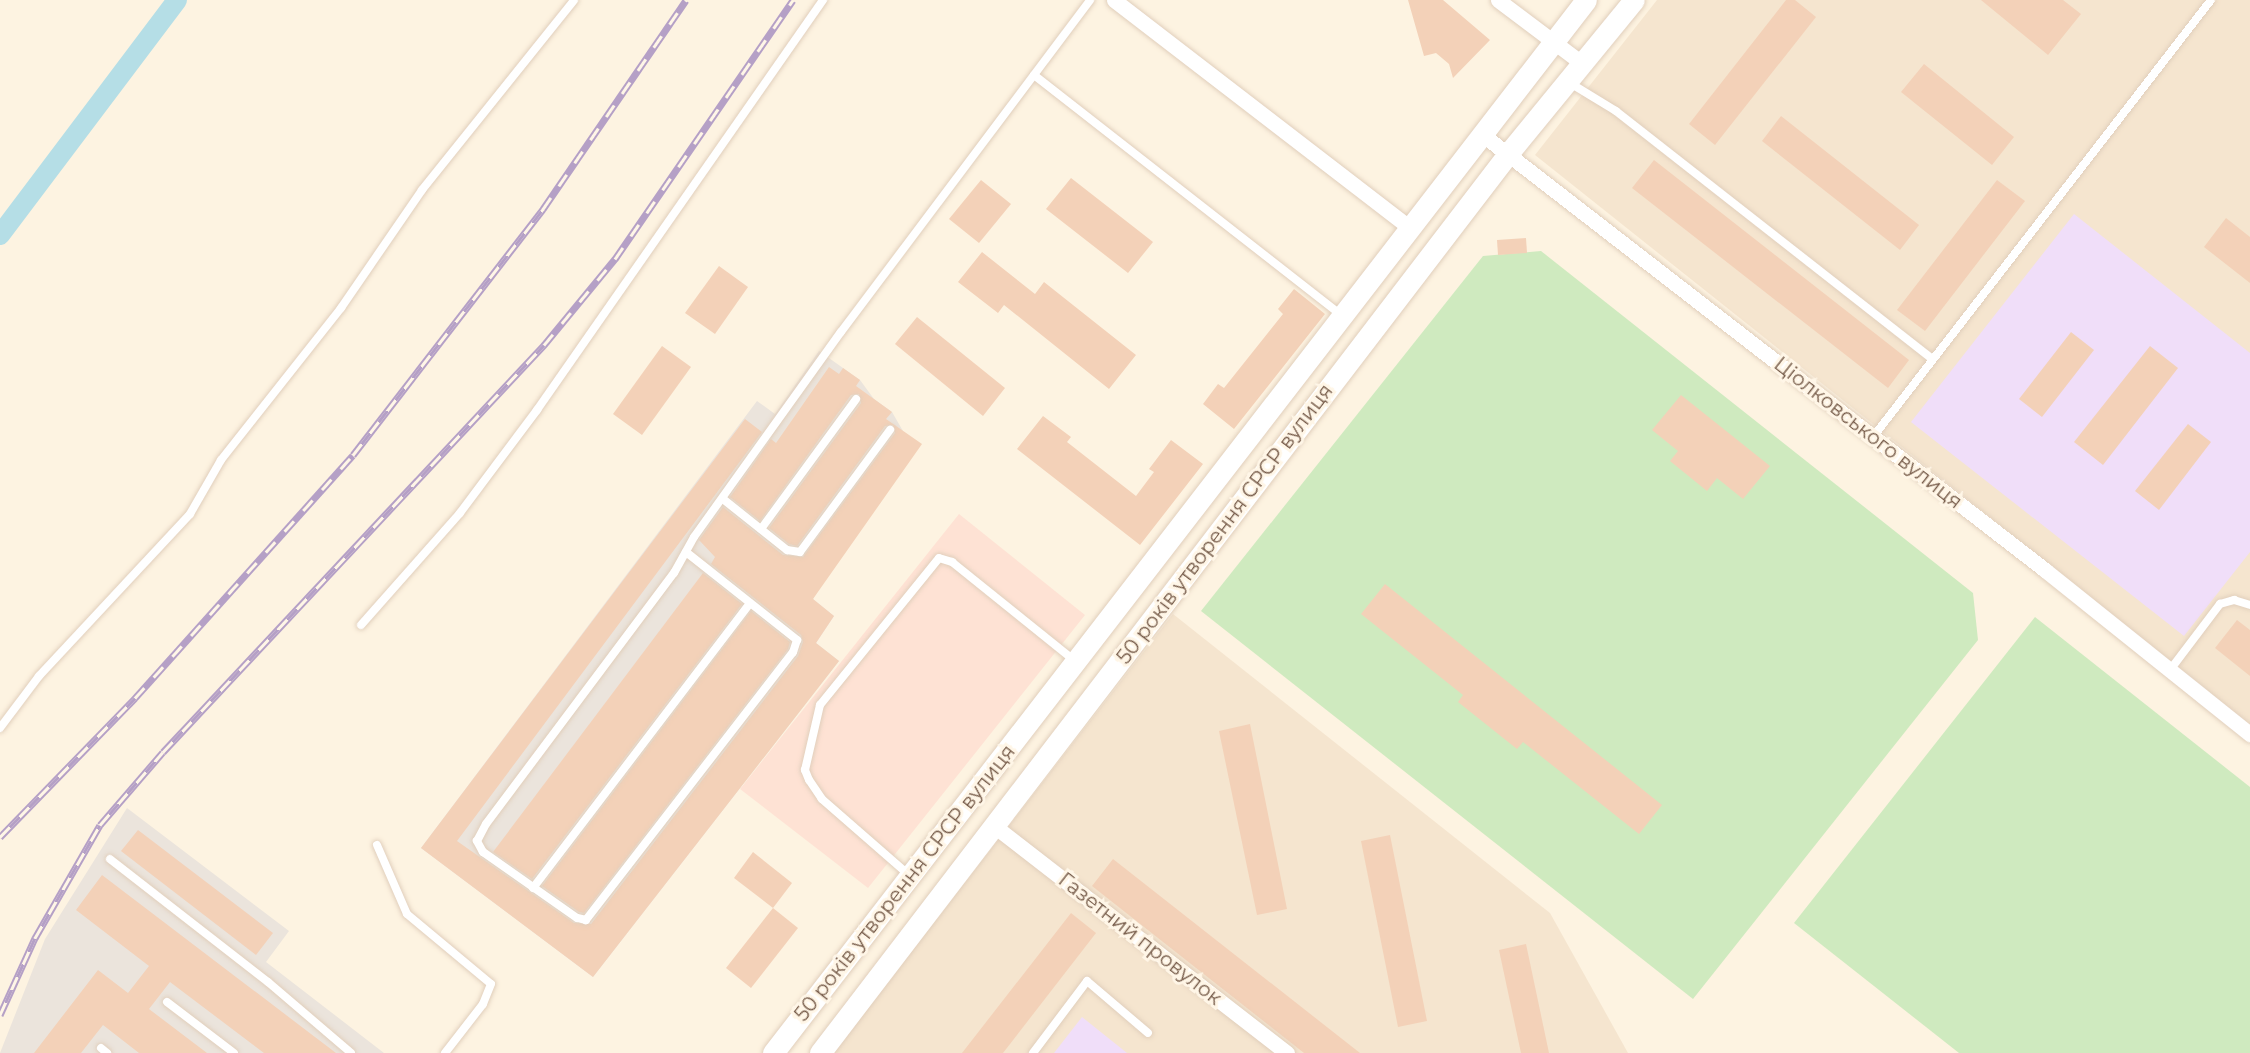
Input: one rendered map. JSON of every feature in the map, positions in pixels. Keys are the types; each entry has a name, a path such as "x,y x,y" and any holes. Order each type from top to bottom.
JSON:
{"main road":[{"name":"50 років утворення СРСР вулиця","path":"773,1053 1586,0"},
{"name":"50 років утворення СРСР вулиця","path":"820,1053 1507,155 1634,0"}],"street":[{"path":"1114,0 1411,229"},
{"path":"1498,0 1583,64"},
{"name":"Ціолковського вулиця","path":"1483,135 1873,437 2250,734"},
{"name":"Газетний провулок","path":"993,825 1287,1053"}],"lane":[{"path":"0,728 39,676 190,514 221,460 341,308 423,190 574,0"},
{"path":"361,625 460,513 523,429 823,0"},
{"path":"686,552 797,640 793,652 586,920 577,918 483,852 477,841 723,499 1090,0"},
{"path":"1873,437 2211,0"},
{"path":"1034,75 1343,316"},
{"path":"1569,82 1616,111 1932,359"},
{"path":"761,529 856,399"},
{"path":"723,499 788,550 800,552 890,430"},
{"path":"910,876 831,807 809,780 805,770 820,705 939,558 952,562 1076,662"},
{"path":"2170,670 2220,604 2234,600 2250,605"},
{"path":"533,888 750,603"},
{"path":"377,845 407,914 490,984 483,1004 445,1053"},
{"path":"110,860 268,982 351,1053"},
{"path":"1033,1053 1087,981 1148,1033"},
{"path":"167,1002 234,1053"}],"shaded area":[{"path":"1657,0 2250,0 2250,724 1535,155"},
{"path":"2074,214 2250,353 2250,552 2184,636 1911,422"},
{"path":"819,351 860,380 874,399 892,412 903,431 813,599 834,616 816,643 839,661 593,977 421,848 757,401 775,414"},
{"path":"959,514 1085,615 868,888 740,789"},
{"path":"1173,614 1550,913 1628,1053 833,1053"},
{"path":"127,808 289,931 266,962 384,1053 0,1053 45,939"},
{"path":"1082,1017 1127,1053 1054,1053"}],"green space":[{"path":"1541,251 1973,593 1978,640 1693,999 1201,611 1483,256"},
{"path":"2035,617 2250,787 2250,1053 1959,1053 1794,923"}],"building":[{"path":"1408,0 1443,0 1490,40 1453,78 1449,64 1436,53 1424,56"},
{"path":"1786,0 1795,0 1816,17 1715,145 1689,124"},
{"path":"1981,0 2063,0 2081,14 2048,55"},
{"path":"1924,64 2014,137 1992,165 1901,92"},
{"path":"1781,116 1919,225 1900,250 1762,141"},
{"path":"1654,160 1909,360 1888,388 1632,188"},
{"path":"1071,178 1153,242 1128,273 1046,209"},
{"path":"981,180 1011,204 979,243 949,219"},
{"path":"1997,180 2025,201 1925,331 1897,310"},
{"path":"2226,218 2250,237 2250,283 2204,247"},
{"path":"1526,238 1527,253 1498,255 1497,240"},
{"path":"982,252 1035,294 1044,282 1136,355 1109,389 1004,305 998,313 958,282"},
{"path":"719,266 748,287 715,334 685,313"},
{"path":"1294,289 1325,314 1234,429 1203,404 1218,384 1224,388 1283,314 1278,309"},
{"path":"917,317 1005,388 983,416 895,344"},
{"path":"2071,332 2094,350 2042,417 2019,399"},
{"path":"662,346 691,367 642,435 613,414"},
{"path":"2150,346 2178,368 2103,465 2074,442"},
{"path":"829,367 839,374 843,368 860,380 856,386 892,412 886,419 922,444 813,599 834,616 816,643 839,661 593,977 421,848 745,419 762,432 457,841 574,923 591,924 798,656 803,642 801,635 711,564 715,557 699,540 723,507 783,555 803,557 895,433 893,425 885,426 797,546 789,544 769,528 861,403 859,394 851,395 760,521 730,497 771,439 776,443"},
{"path":"1681,395 1770,466 1743,499 1717,478 1707,491 1670,461 1678,451 1652,430"},
{"path":"1043,416 1071,437 1067,442 1136,496 1154,472 1149,469 1171,440 1203,464 1140,545 1017,449"},
{"path":"2188,424 2211,442 2159,510 2135,491"},
{"path":"703,573 742,604 532,879 493,852"},
{"path":"1385,584 1662,805 1639,834 1523,742 1517,749 1458,702 1463,695 1361,614"},
{"path":"751,611 790,642 788,649 584,913 579,912 542,886"},
{"path":"2237,620 2250,630 2250,676 2215,648"},
{"path":"1250,724 1287,909 1257,915 1219,731"},
{"path":"138,830 273,933 256,955 121,851"},
{"path":"1390,835 1427,1021 1398,1027 1361,841"},
{"path":"753,852 792,883 773,908 734,878"},
{"path":"1113,859 1360,1053 1304,1053 1092,886"},
{"path":"102,875 336,1053 264,1053 170,982 149,1009 207,1053 139,1053 103,1025 81,1053 34,1053 98,970 128,993 149,966 76,910"},
{"path":"773,908 798,928 751,988 726,968"},
{"path":"1071,913 1096,933 1003,1053 962,1053"},
{"path":"1526,944 1549,1053 1521,1053 1499,950"}],"waterway":[{"path":"0,235 177,0"}],"railway":[{"path":"0,837 135,698 353,455 543,209 686,0"},
{"path":"0,1015 35,938 100,825 163,752 544,345 615,259 793,0"}]}
